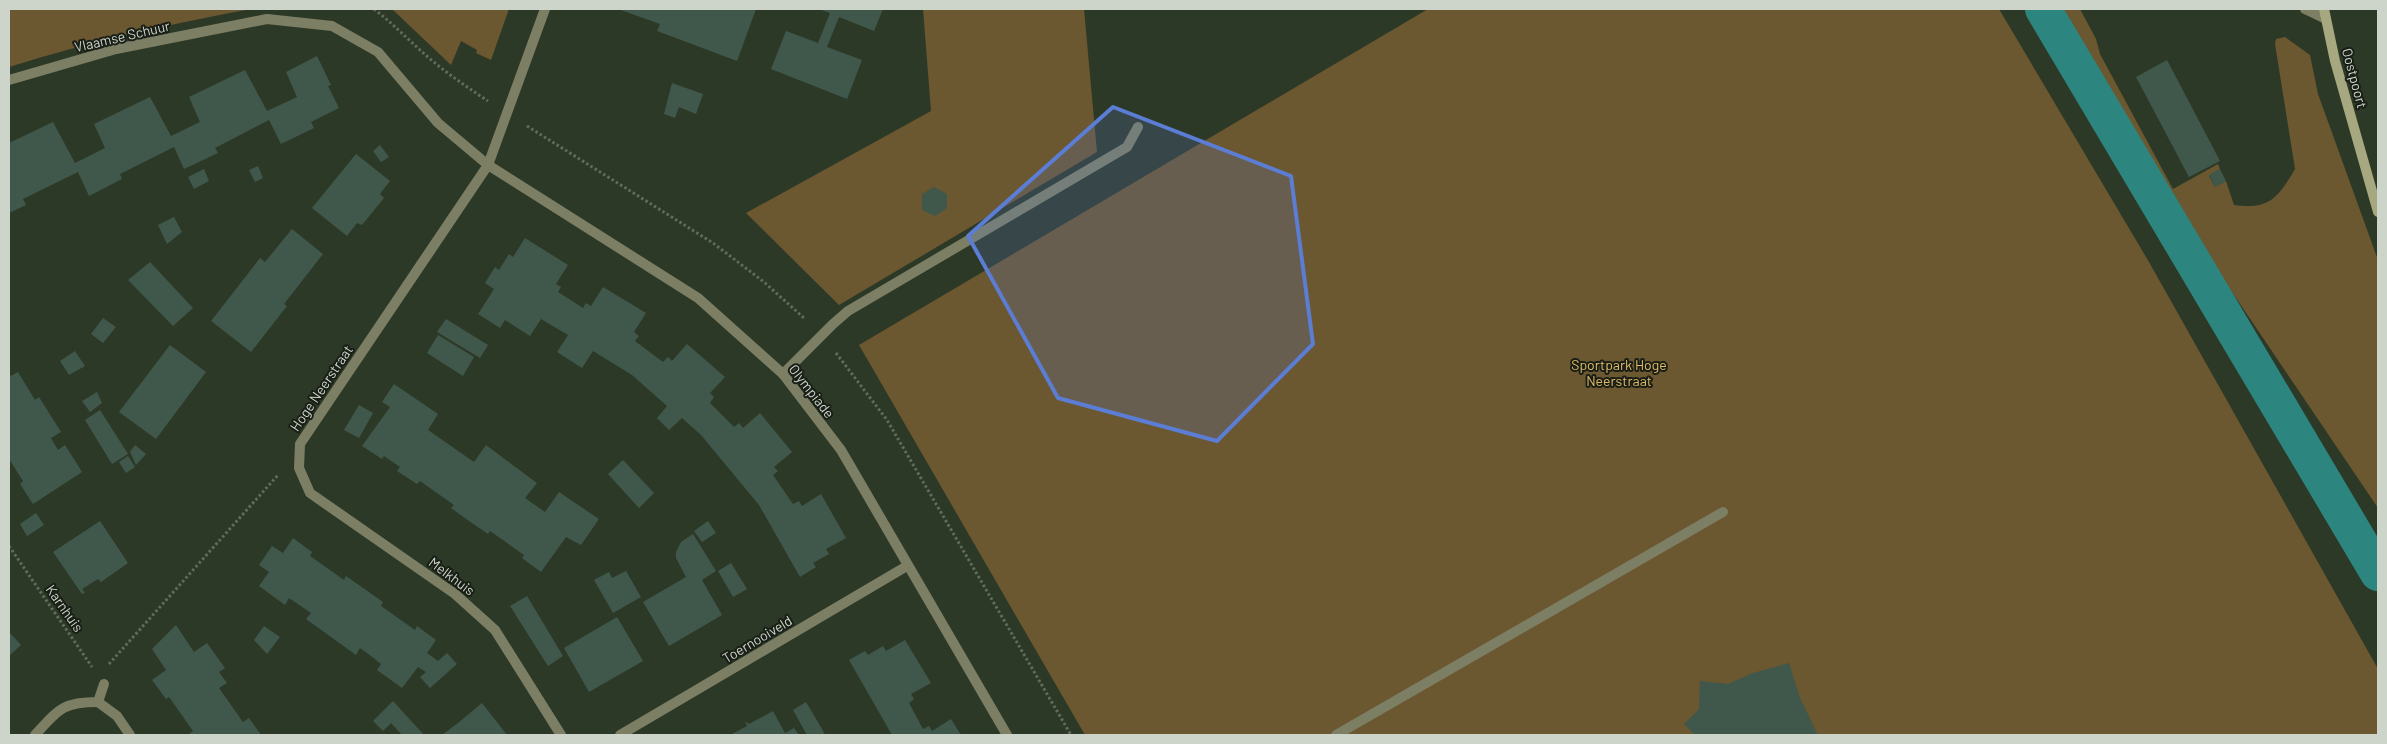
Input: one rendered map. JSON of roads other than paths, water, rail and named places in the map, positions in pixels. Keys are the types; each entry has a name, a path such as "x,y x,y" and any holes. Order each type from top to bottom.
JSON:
{"main road":[{"name":"Oostpoort","path":"2325,14 2335,61 2378,212"}],"street":[{"name":"Hoge Neerstraat","path":"299,468 300,444 488,165 545,9"},
{"path":"2305,9 2325,14"},
{"name":"Vlaamse Schuur","path":"9,80 116,49 267,19 332,26 378,52 438,123 488,165"},
{"path":"783,374 832,324 848,311 1127,147 1138,127"},
{"name":"Olympiade","path":"488,165 698,298 783,374 841,450 1007,735"},
{"name":"Melkhuis","path":"299,468 310,493 455,594 495,630 561,735"},
{"path":"1336,735 1723,512"},
{"name":"Toernooiveld","path":"620,735 907,566"},
{"path":"98,702 104,684"},
{"path":"35,735 60,708 79,702 98,702 117,716 130,735"}],"waterway":[{"path":"2043,9 2378,573"}],"park label":[{"name":"Sportpark Hoge Neerstraat","path":"1619,372"}]}
